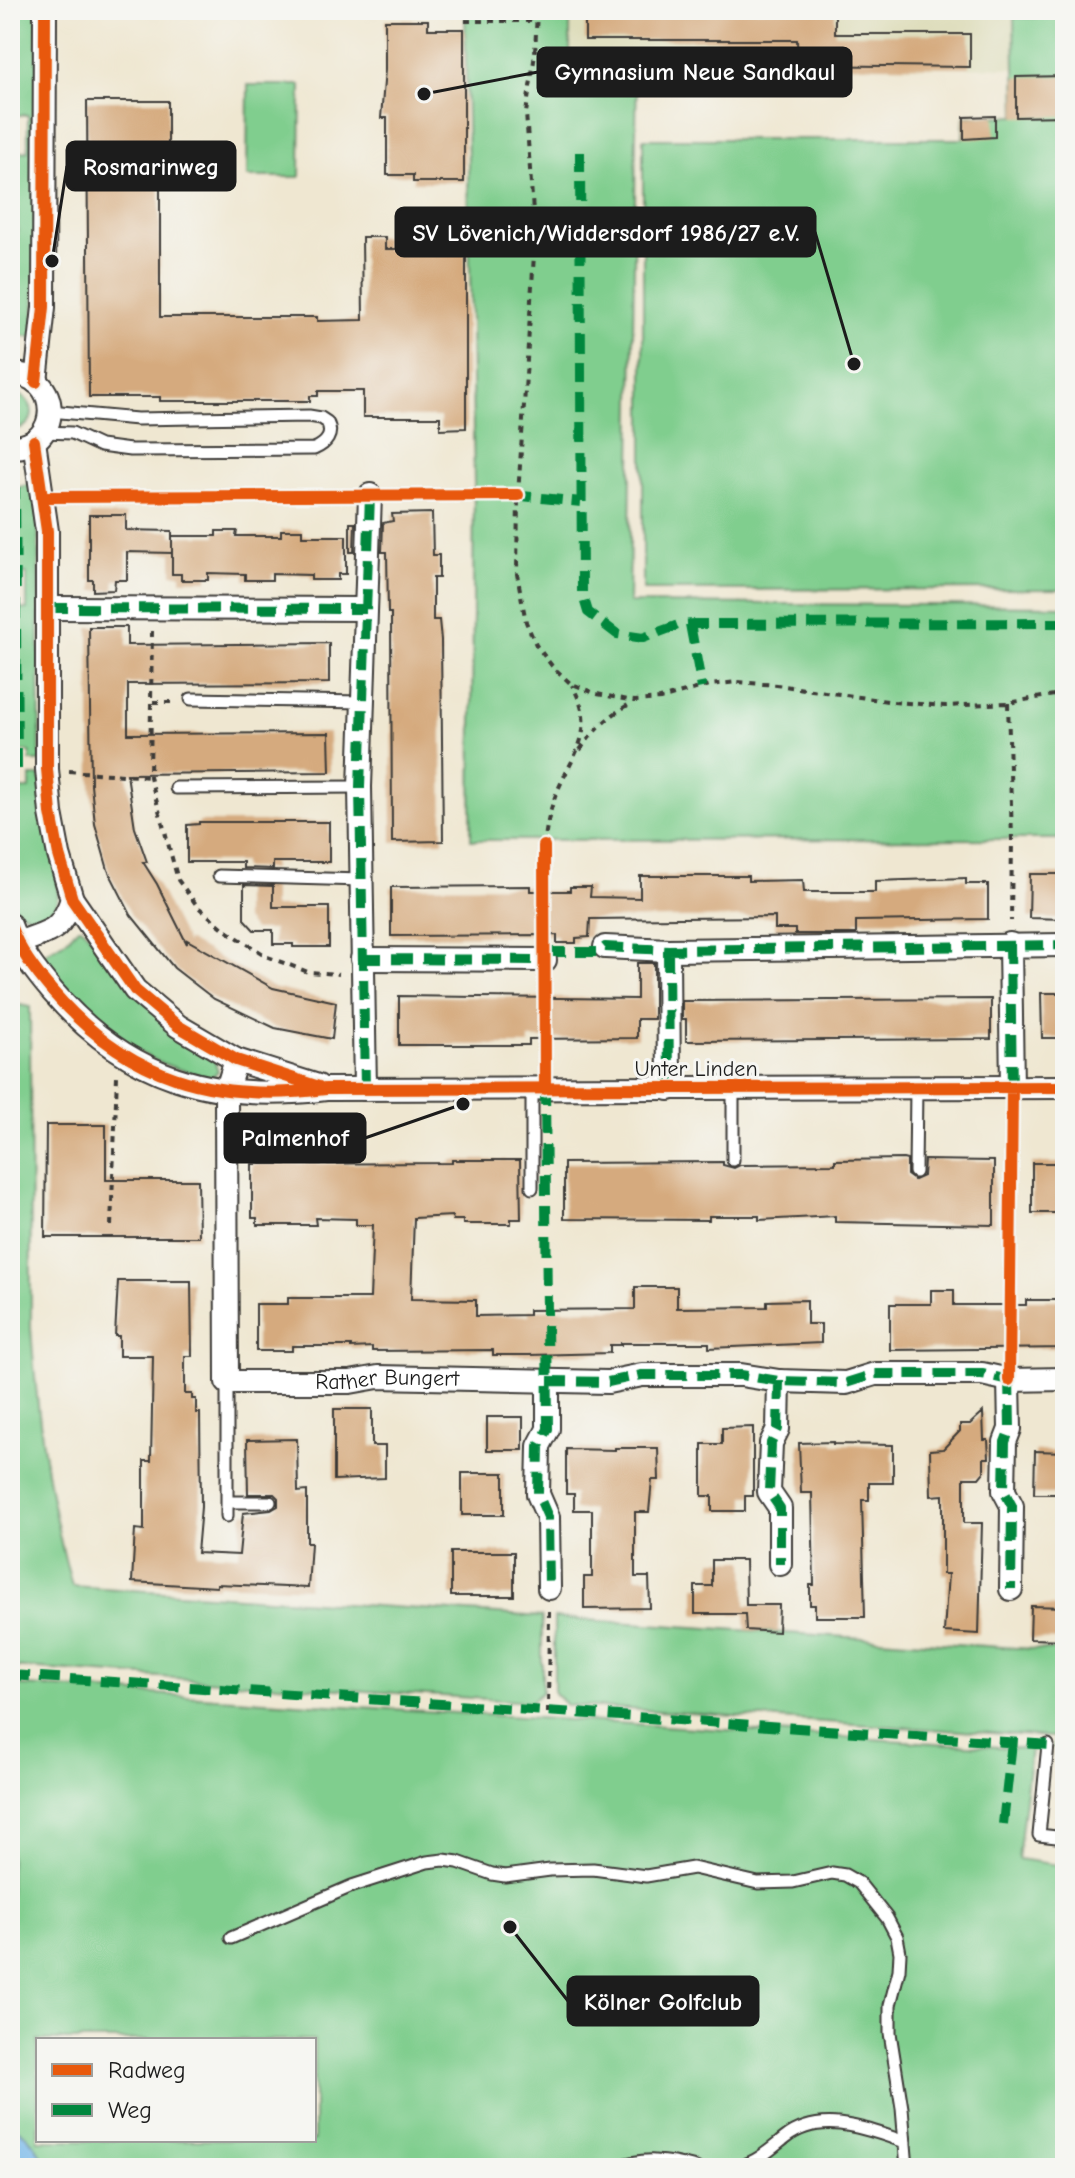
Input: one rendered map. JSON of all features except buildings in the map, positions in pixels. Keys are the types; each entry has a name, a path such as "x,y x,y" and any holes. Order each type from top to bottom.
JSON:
{"street":[{"path":"10,374 27,376 36,382 44,307 45,10"},
{"name":"Unter Linden","path":"36,382 44,390 47,769 53,827 72,899 135,990 178,1026 236,1060 326,1089"},
{"path":"10,447 25,446 43,428"},
{"path":"365,1089 360,787 370,495"},
{"path":"48,608 366,609"},
{"name":"Unter Linden","path":"12,939 36,938 61,924 72,899"},
{"name":"Unter Linden","path":"12,939 73,1015 118,1049 163,1074 226,1092 281,1095 326,1089 1065,1087"},
{"path":"1010,944 1012,1088"},
{"path":"605,947 668,950 1065,945"},
{"name":"Unter Linden","path":"668,950 669,1089"},
{"path":"362,959 545,960"},
{"path":"227,1382 226,1092 236,1060"},
{"name":"Rather Bungert","path":"227,1382 350,1382 378,1377 608,1382 642,1375 741,1375 779,1381 846,1383 875,1374 982,1374 1009,1380 1065,1379"},
{"path":"1009,1380 1010,1429 1005,1442 1004,1491 1012,1506 1011,1589"},
{"path":"548,1381 548,1429 539,1446 538,1494 548,1517 549,1588"},
{"path":"779,1381 778,1429 771,1443 769,1492 780,1508 780,1564"}],"lane":[{"path":"309,416 327,422 330,435 326,443 314,449 159,451 100,446 72,433 43,428 137,419 309,416"},
{"path":"191,699 364,702"},
{"path":"176,788 360,787"},
{"path":"219,876 362,880"},
{"path":"915,1172 916,1088"},
{"path":"532,1089 532,1188"},
{"path":"733,1089 733,1160"},
{"path":"227,1382 227,1516"},
{"path":"227,1502 270,1502"},
{"path":"1048,1745 1039,1835 1065,1838"},
{"path":"231,1938 352,1886 427,1862 444,1860 505,1876 550,1870 593,1869 646,1876 693,1868 758,1883 793,1882 832,1873 845,1875 859,1883 887,1918 897,1937 899,1970 890,2005 890,2033 907,2168"},
{"path":"730,2168 754,2162 787,2137 817,2125 849,2124 905,2142"},
{"path":"613,2168 629,2162 664,2160 696,2168"}],"path":[{"path":"537,10 526,113 534,253 518,495 517,574 523,610 536,645 570,683 581,702 583,723 579,752"},
{"path":"465,21 536,21"},
{"path":"152,607 153,702"},
{"path":"570,683 597,694 634,701 660,699 710,685 737,682 945,706 1008,703 1065,693"},
{"path":"544,846 555,795 579,752 597,727 634,701"},
{"path":"1008,703 1012,839 1010,944"},
{"path":"47,769 150,777"},
{"path":"111,1226 118,1049"},
{"path":"548,1713 549,1588"}],"shaded area":[{"path":"570,10 1065,10 1065,18 1014,17 1016,68 570,62"}],"green space":[{"path":"17,10 38,10 34,337 18,335 17,152 28,151 28,115 17,115"},
{"path":"465,10 570,10 570,62 637,67 629,603 1065,606 1065,839 471,840 474,483"},
{"path":"1014,17 1065,18 1065,589 643,590 643,139 963,139 964,117 1016,116"},
{"path":"248,85 301,85 300,177 247,177"},
{"path":"16,394 29,403 32,415 25,426 10,429 10,395"},
{"path":"33,484 38,501 40,761 30,761 30,752 19,751 19,609 27,609 27,574 19,574 19,487"},
{"path":"10,591 12,609 12,752 10,752"},
{"path":"30,776 40,776 58,878 56,904 48,914 36,918 18,911 10,900 10,789 30,789"},
{"path":"78,927 214,1059 218,1071 211,1078 168,1065 125,1044 93,1019 64,989 39,957 66,940"},
{"path":"10,1003 30,1007 31,1328 45,1458 56,1522 72,1586 542,1617 542,1692 531,1702 10,1667"},
{"path":"554,1618 1065,1651 1065,1738 566,1705 554,1693"},
{"path":"10,1685 1031,1749 1018,1859 1065,1866 1065,2168 10,2168"}],"water":[{"path":"10,2125 33,2142 46,2168 10,2168"}],"marked path":[{"path":"13,10 14,342"},
{"path":"580,152 582,592 588,612 617,634 643,638 678,625 695,624 1065,623"},
{"path":"15,479 17,769"},
{"path":"365,1089 360,787 370,495"},
{"path":"512,495 581,502"},
{"path":"48,608 366,609"},
{"path":"690,624 702,688"},
{"path":"1010,944 1012,1092"},
{"path":"546,952 599,952 605,947 668,950 1065,945"},
{"path":"668,950 669,1089"},
{"path":"362,959 545,960"},
{"path":"545,1085 548,1429 539,1446 538,1494 548,1517 549,1588"},
{"path":"548,1381 608,1382 642,1375 741,1375 779,1381 846,1383 875,1374 982,1374 1009,1380"},
{"path":"1009,1376 1010,1429 1005,1442 1004,1491 1012,1506 1011,1589"},
{"path":"779,1381 778,1429 771,1443 769,1492 780,1508 780,1564"},
{"path":"10,1675 1065,1746"},
{"path":"1003,1824 1012,1742"}],"cycle path":[{"path":"36,382 44,307 45,10"},
{"path":"34,441 47,531 47,769 59,855 72,899 135,990 178,1026 236,1060 319,1087"},
{"path":"44,497 518,495"},
{"path":"544,846 545,1089"},
{"path":"10,925 34,968 82,1022 143,1065 210,1087 247,1092 326,1089 1065,1087"},
{"path":"1009,1380 1012,1088"}],"place":[{"name":"Gymnasium Neue Sandkaul","path":"424,94"},
{"name":"Rosmarinweg","path":"52,261"},
{"name":"SV Lövenich/Widdersdorf 1986/27 e.V.","path":"854,364"},
{"name":"Palmenhof","path":"463,1104"},
{"name":"Kölner Golfclub","path":"510,1927"}]}
